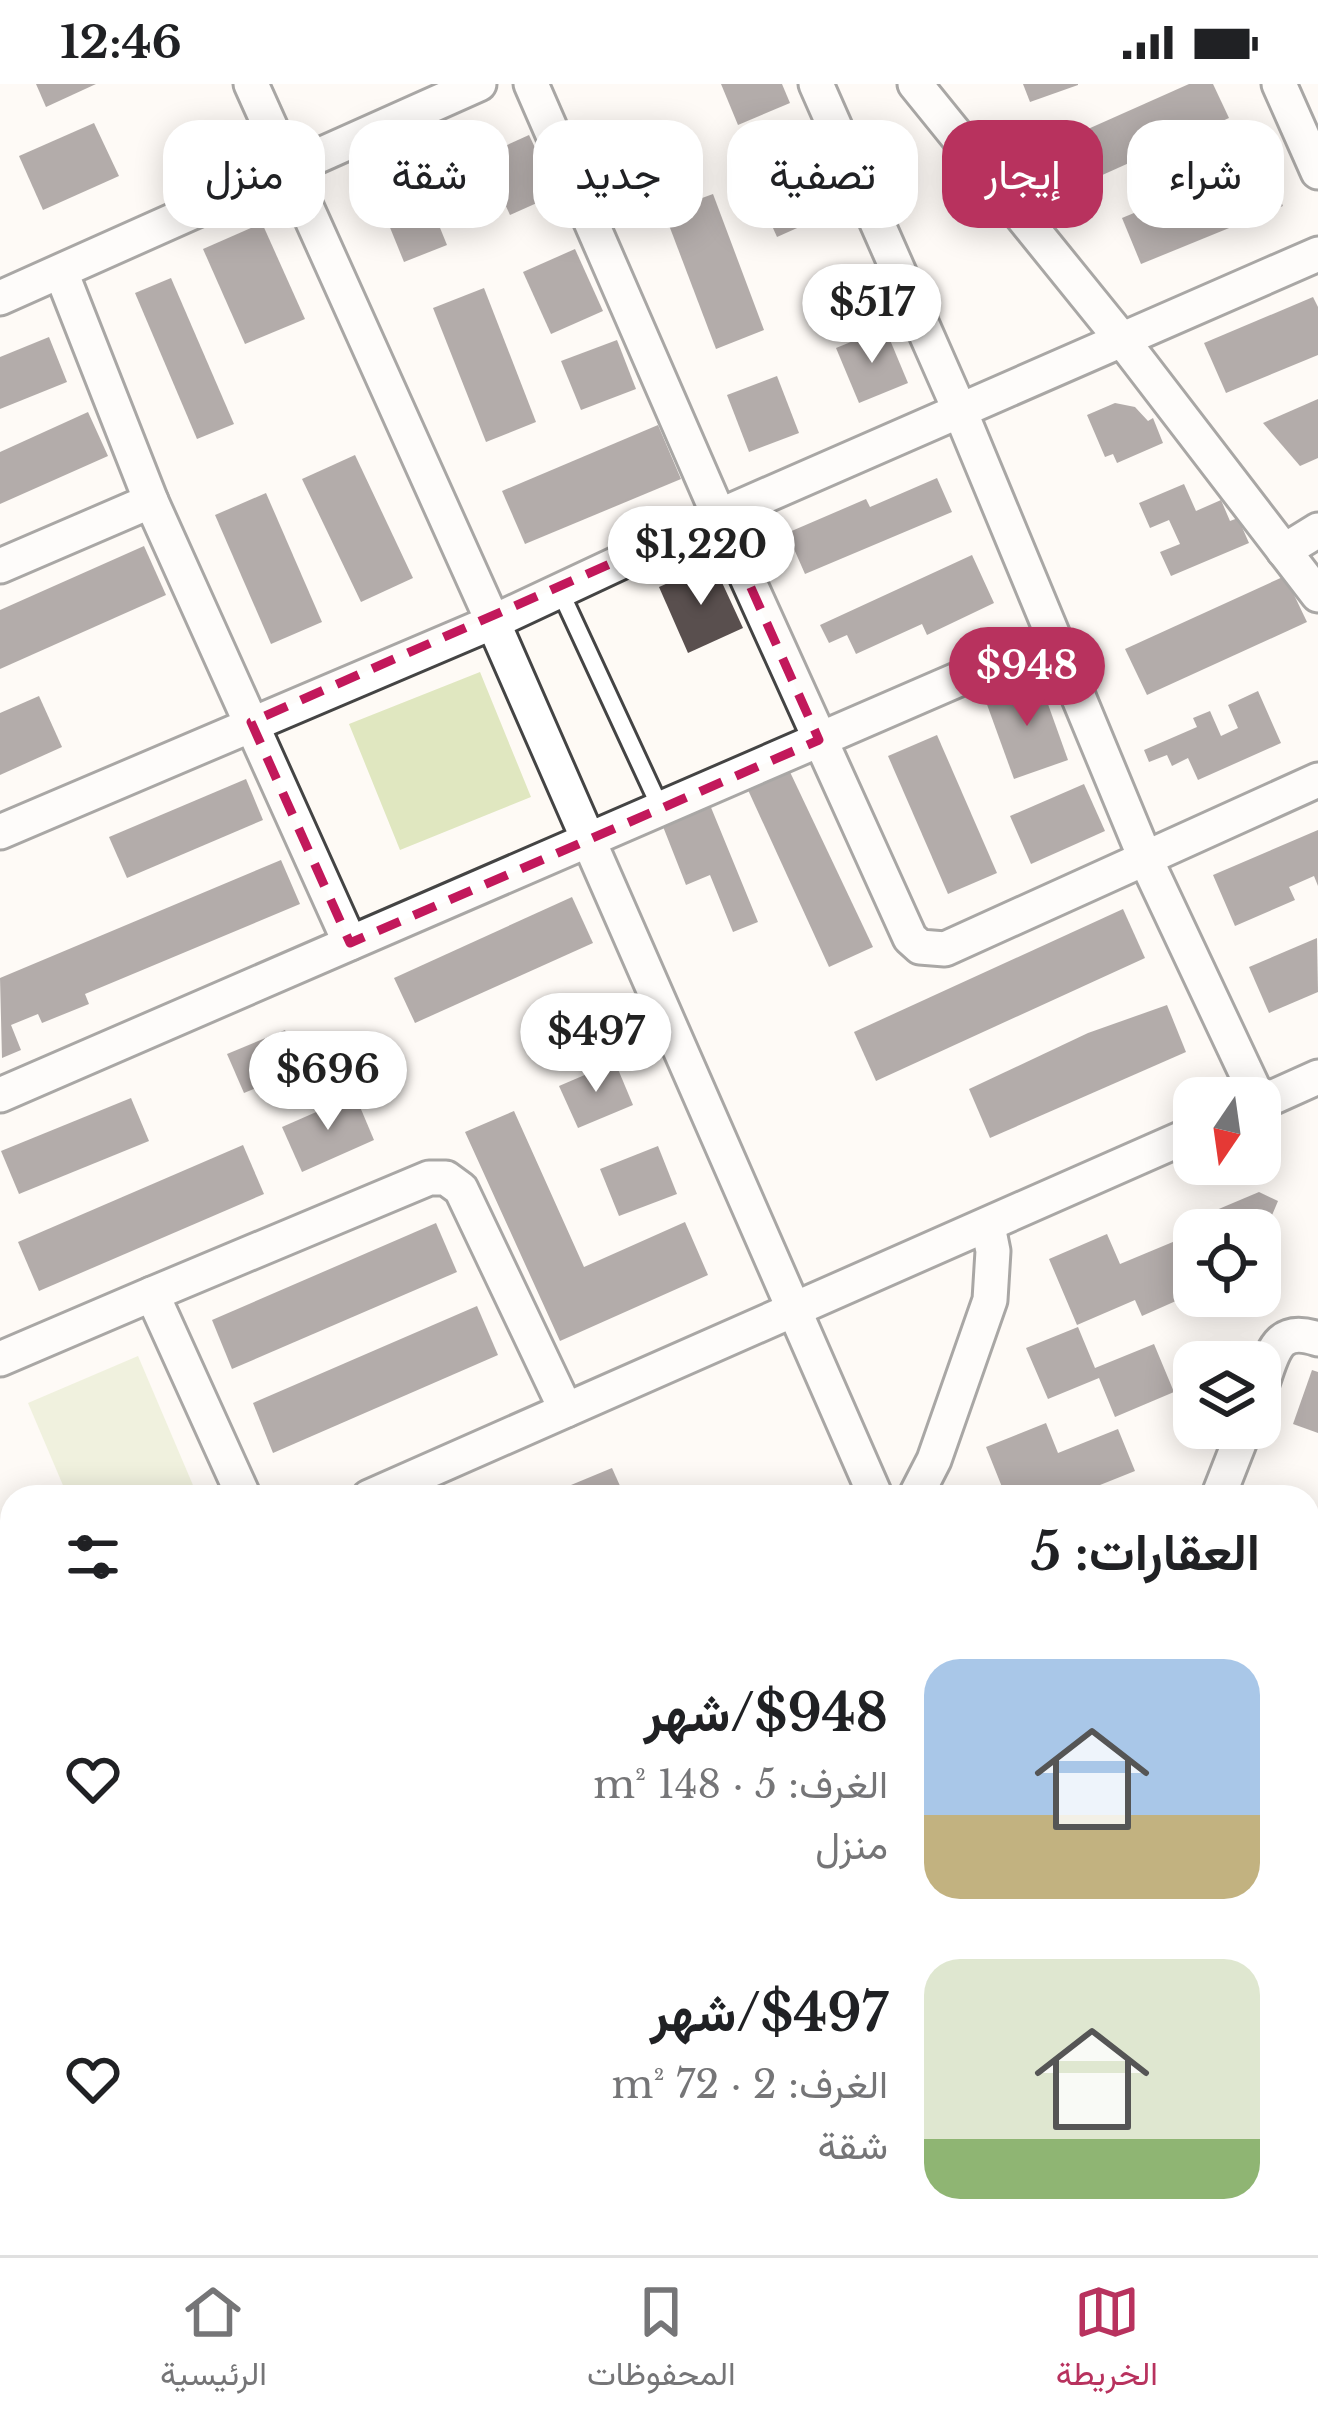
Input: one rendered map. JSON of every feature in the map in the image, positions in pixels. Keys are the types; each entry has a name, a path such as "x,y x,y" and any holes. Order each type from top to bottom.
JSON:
{"street":[{"path":"251,84 267,120"},
{"path":"325,154 479,84"},
{"path":"531,84 910,938 920,946 945,949 1318,780"},
{"path":"816,84 960,411 1146,860 1249,1077"},
{"path":"915,84 1123,341 1318,595"},
{"path":"1279,84 1318,172"},
{"path":"0,298 163,226"},
{"path":"315,228 871,1485"},
{"path":"0,832 493,622 719,516 1318,254"},
{"path":"61,272 152,501 350,943"},
{"path":"0,566 152,501"},
{"path":"1284,550 1318,530"},
{"path":"0,1094 1054,638"},
{"path":"1281,1092 1318,1077"},
{"path":"397,1485 1173,1142"},
{"path":"0,1359 430,1178 446,1178 461,1189 566,1410"},
{"path":"921,1485 990,1300 993,1251 988,1226"},
{"path":"152,1294 239,1485"},
{"path":"1281,1341 1287,1335 1303,1334 1318,1340"},
{"path":"1223,1485 1237,1449"}],"lane":[{"path":"560,591 661,809"}],"highlighted area":[{"path":"719,516 819,740 350,943 251,722"}],"green space":[{"path":"480,672 531,797 400,850 349,724"},
{"path":"138,1356 193,1485 63,1485 28,1403"}],"building":[{"path":"36,84 96,84 46,107"},
{"path":"721,84 782,84 790,103 750,120 736,120"},
{"path":"1023,84 1078,84 1078,85 1030,102"},
{"path":"1189,84 1213,84 1229,118 1127,120 1127,164 1103,175 1103,122"},
{"path":"94,123 119,176 43,210 19,156"},
{"path":"529,135 533,143 533,205 510,215 509,213 509,144"},
{"path":"713,194 764,330 716,349 670,228 703,228 703,198"},
{"path":"1127,216 1127,228 1229,228 1141,264 1122,218"},
{"path":"251,228 264,228 305,319 245,344 203,249"},
{"path":"390,228 440,228 447,245 404,262"},
{"path":"773,228 797,228 777,237"},
{"path":"575,249 603,311 551,334 523,272"},
{"path":"171,278 234,424 197,439 135,293"},
{"path":"484,288 536,422 486,442 433,308"},
{"path":"1313,297 1318,307 1318,355 1226,393 1204,343"},
{"path":"885,328 908,383 859,403 836,348"},
{"path":"49,337 67,382 0,409 0,357"},
{"path":"617,340 636,389 581,410 561,361"},
{"path":"777,376 799,433 749,452 727,395"},
{"path":"1318,399 1318,458 1300,466 1263,423"},
{"path":"1115,403 1135,407 1148,421 1153,418 1163,443 1117,463 1113,454 1105,457 1087,415"},
{"path":"88,412 108,456 0,504 0,452"},
{"path":"658,425 681,479 525,544 502,491"},
{"path":"355,455 413,578 361,602 302,479"},
{"path":"937,478 952,512 805,574 787,533 866,499 870,507"},
{"path":"1184,484 1196,511 1221,500 1230,521 1238,518 1249,543 1171,576 1160,552 1180,544 1169,520 1150,528 1139,503"},
{"path":"266,493 322,622 271,644 215,515"},
{"path":"144,546 166,595 0,669 0,610"},
{"path":"972,555 994,603 927,635 922,624 856,654 847,635 829,643 820,625"},
{"path":"713,563 743,628 688,653 659,587"},
{"path":"1285,576 1307,622 1147,695 1125,649"},
{"path":"1039,679 1068,760 1014,779 985,699"},
{"path":"1258,691 1281,743 1198,780 1188,758 1172,766 1167,755 1149,762 1144,750 1197,727 1193,718 1210,711 1221,736 1238,728 1228,705"},
{"path":"39,696 62,747 0,775 0,713"},
{"path":"937,735 997,873 948,894 888,756"},
{"path":"790,772 873,947 829,967 748,790"},
{"path":"246,779 263,820 127,878 109,837"},
{"path":"1084,784 1105,831 1031,864 1010,816"},
{"path":"710,805 758,922 733,932 710,875 686,885 662,824"},
{"path":"1318,830 1318,886 1314,876 1289,887 1295,900 1235,926 1213,875"},
{"path":"281,860 300,904 85,994 89,1004 42,1023 38,1014 11,1025 21,1050 2,1058 0,978"},
{"path":"572,897 593,943 415,1023 394,978"},
{"path":"1123,909 1145,958 876,1081 854,1032"},
{"path":"1317,938 1318,992 1269,1013 1249,967"},
{"path":"1167,1005 1186,1052 990,1138 969,1089 1088,1033"},
{"path":"285,1030 302,1069 244,1093 227,1054"},
{"path":"615,1062 633,1105 578,1128 559,1086"},
{"path":"355,1095 374,1140 302,1172 282,1127"},
{"path":"131,1098 149,1141 19,1194 1,1151"},
{"path":"514,1111 584,1267 685,1222 708,1275 560,1341 465,1132"},
{"path":"243,1145 264,1194 39,1291 18,1242"},
{"path":"658,1146 677,1194 619,1216 600,1169"},
{"path":"1259,1192 1278,1201 1275,1209 1219,1209"},
{"path":"436,1223 457,1272 232,1369 212,1320"},
{"path":"1107,1234 1120,1264 1173,1242 1173,1302 1142,1316 1135,1300 1077,1325 1049,1259"},
{"path":"477,1306 498,1355 273,1453 253,1403"},
{"path":"1078,1327 1095,1368 1154,1344 1173,1392 1115,1417 1099,1378 1048,1399 1026,1348"},
{"path":"1312,1370 1318,1372 1318,1433 1293,1424"},
{"path":"1046,1423 1058,1453 1118,1429 1135,1471 1100,1485 1001,1485 986,1447"},
{"path":"612,1468 620,1485 571,1485"}]}
